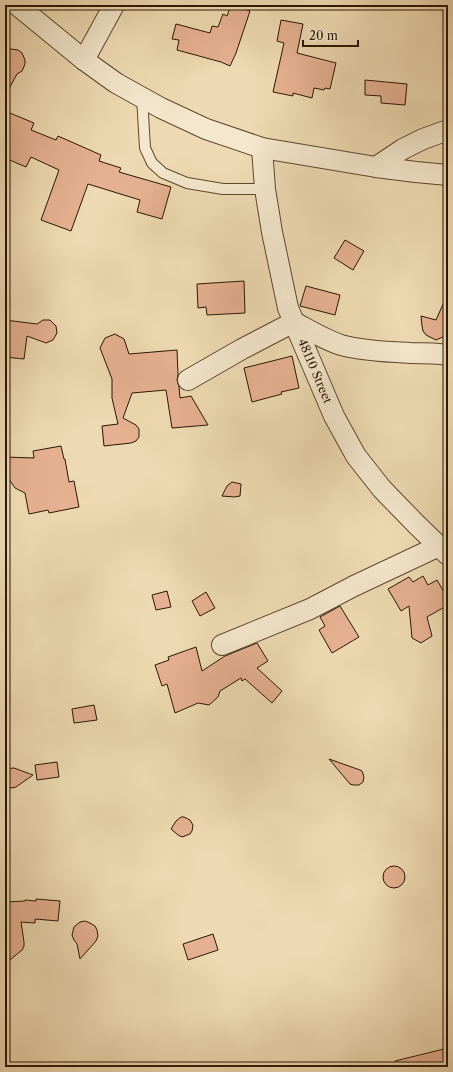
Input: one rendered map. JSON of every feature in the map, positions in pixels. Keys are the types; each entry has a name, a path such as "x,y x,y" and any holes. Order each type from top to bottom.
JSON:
{"street":[{"path":"17,5 84,60 116,83 161,108 206,129 262,148 376,167 448,175"},
{"path":"84,60 114,5"},
{"path":"376,167 403,149 423,139 448,130"},
{"name":"48110 Street","path":"262,148 265,189 272,232 288,308 334,416 356,456 382,489 443,551"},
{"path":"188,380 242,349 294,322 341,345 374,350 448,355"},
{"path":"222,645 310,609 354,586 443,551"}],"lane":[{"path":"142,97 145,148 152,163 163,173 187,183 201,186 223,189 265,189"}],"building":[{"path":"231,5 250,11 230,66 221,62 177,50 179,40 172,39 176,24 210,33 212,26 218,27 223,14 227,16"},
{"path":"281,20 303,24 297,53 336,63 330,89 325,88 324,90 314,88 312,98 293,93 293,96 273,92 284,43 277,41"},
{"path":"11,49 18,50 22,53 25,64 22,71 17,74 5,96 5,51"},
{"path":"365,80 407,84 405,105 381,103 381,96 365,95"},
{"path":"5,111 34,123 31,130 56,140 58,136 101,155 99,161 121,168 119,172 171,187 162,219 137,212 140,200 88,184 71,231 41,220 59,170 31,157 26,167 5,158"},
{"path":"345,240 364,251 353,270 334,258"},
{"path":"244,281 245,313 207,315 206,307 198,308 197,284"},
{"path":"306,286 340,295 335,315 300,306"},
{"path":"448,293 448,332 445,336 436,340 426,335 423,331 421,316 436,320"},
{"path":"5,320 37,324 43,320 50,320 56,326 57,333 53,340 46,343 27,336 24,359 5,357"},
{"path":"115,334 124,339 129,354 177,350 177,380 180,398 191,396 208,425 172,428 166,390 132,393 123,418 136,425 139,429 139,437 136,441 131,443 104,446 102,426 118,424 112,398 112,379 100,348 105,338"},
{"path":"292,356 299,388 281,392 282,394 252,402 244,368"},
{"path":"61,446 69,482 74,481 79,507 49,513 48,510 29,514 25,493 15,488 9,479 5,478 5,457 34,458 33,451"},
{"path":"232,482 241,484 240,496 222,496 227,486"},
{"path":"423,576 428,585 437,580 448,599 448,605 427,617 432,636 421,643 412,638 409,606 401,611 388,589 409,577 413,582"},
{"path":"167,591 171,607 156,610 152,595"},
{"path":"206,592 215,608 200,616 192,601"},
{"path":"340,606 359,637 332,653 319,630 325,626 320,617"},
{"path":"257,643 268,661 257,668 282,691 272,703 245,679 242,681 241,678 220,691 218,697 209,705 198,703 175,713 167,684 162,686 155,665 169,660 168,657 196,647 202,671 225,656"},
{"path":"94,705 97,720 74,723 72,709"},
{"path":"329,759 362,771 364,777 363,782 359,785 350,784"},
{"path":"57,762 59,777 37,780 35,765"},
{"path":"14,768 33,775 16,787 12,788 5,786 5,769"},
{"path":"181,817 190,820 193,825 190,834 182,837 171,829 176,821"},
{"path":"390,866 398,866 405,873 405,881 398,888 390,888 383,881 383,873"},
{"path":"36,899 60,901 58,921 35,919 35,923 21,922 24,946 22,950 5,964 5,902 25,900 36,901"},
{"path":"85,921 95,926 98,936 96,941 80,959 77,944 72,935 74,927 80,922"},
{"path":"213,934 218,950 188,960 183,944"},
{"path":"448,1048 448,1067 395,1067 395,1061"}]}
